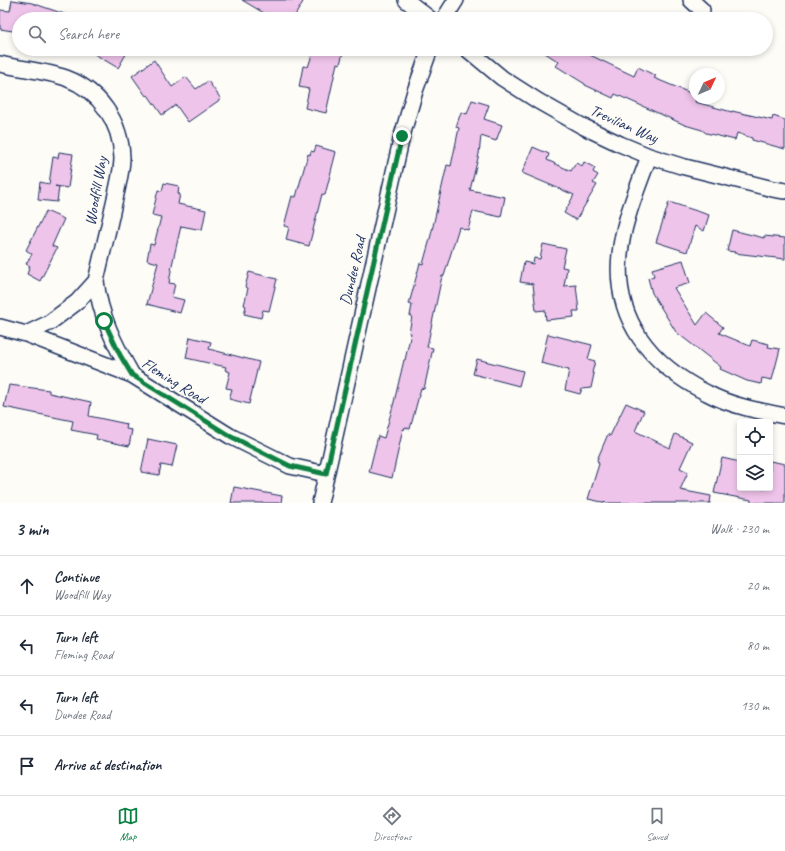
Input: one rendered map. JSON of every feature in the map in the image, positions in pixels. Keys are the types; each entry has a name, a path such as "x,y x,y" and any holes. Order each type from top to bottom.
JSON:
{"street":[{"path":"406,0 421,12"},
{"path":"448,12 456,0"},
{"name":"Dundee Road","path":"320,503 402,136 415,91 428,56"},
{"name":"Trevilian Way","path":"475,56 502,78 538,101 582,126 649,156 773,190 785,190"},
{"name":"Woodfill Way","path":"0,64 59,76 80,85 92,93 102,103 110,114 116,127 120,140 122,160 116,194 96,281 104,321 120,355 132,375"},
{"path":"649,156 627,218 620,253 619,269 621,293 634,329 653,355 681,379 708,394 739,406 785,416"},
{"name":"Woodfill Way","path":"26,334 49,323 77,302 96,281"},
{"name":"Fleming Road","path":"0,327 26,334 132,375 230,436 290,466 326,474"}],"building":[{"path":"12,0 32,3 58,12 12,12 12,31 0,29 0,10 10,11"},
{"path":"242,0 304,0 297,12 262,12"},
{"path":"98,56 125,56 118,68"},
{"path":"312,56 342,56 340,64 337,63 326,113 305,108 309,89 299,87 303,66 308,67"},
{"path":"550,56 592,56 634,76 638,67 656,76 654,78 689,93 689,104 702,104 772,120 773,116 785,120 785,149 752,140 752,138 737,133 735,140 706,133 615,94 613,98 585,85 556,66 559,62"},
{"path":"154,60 172,87 186,77 196,89 208,81 221,99 188,122 176,105 162,115 132,76"},
{"path":"472,100 489,105 484,119 502,125 496,141 481,136 479,154 470,190 505,197 501,217 473,211 468,230 459,227 444,276 442,276 427,347 433,348 424,389 421,388 410,429 405,427 404,430 403,429 392,478 369,472 378,436 384,438 405,360 411,333 409,333 412,305 409,304 420,263 423,264 430,239 447,165 451,166 459,128 456,127 461,112 467,114"},
{"path":"316,146 336,152 325,195 322,194 309,246 286,240 289,227 284,226 292,196 296,197 308,154 310,155 311,151 314,152"},
{"path":"533,147 549,154 547,160 571,171 576,163 582,166 584,162 595,168 593,172 598,175 593,183 597,185 576,220 564,213 574,195 522,173"},
{"path":"59,152 73,154 68,188 55,186 59,187 57,202 38,200 40,182 49,184 53,157 58,158"},
{"path":"164,183 179,186 178,194 180,194 178,204 206,210 202,230 181,226 169,283 175,284 172,297 184,300 180,313 147,304 158,263 147,260 150,244 154,245 161,217 152,215 158,190 162,191"},
{"path":"669,202 709,215 704,231 695,226 687,252 656,242"},
{"path":"46,211 64,219 52,246 57,248 40,281 27,274 30,266 26,264 32,254 26,250"},
{"path":"732,230 764,238 764,236 785,238 785,259 727,251"},
{"path":"543,244 566,249 562,267 567,268 564,286 576,285 579,311 573,311 574,317 546,320 545,310 536,311 533,284 520,282 524,262 533,264 534,258 540,259"},
{"path":"683,260 690,283 674,288 697,325 706,313 723,327 719,333 750,346 752,340 769,344 768,347 780,349 772,380 762,378 761,384 747,381 720,369 721,367 676,332 652,293 648,278 654,276 652,269"},
{"path":"249,272 277,279 269,311 263,310 261,318 244,314 246,306 244,305 248,288 245,287"},
{"path":"548,334 592,345 588,359 595,361 592,373 594,374 591,388 582,389 580,394 565,390 569,370 541,363"},
{"path":"190,337 211,342 209,349 259,362 249,404 229,399 232,389 226,388 230,372 225,370 226,367 186,358"},
{"path":"477,359 523,371 519,386 473,374"},
{"path":"9,385 49,390 49,393 91,402 89,416 127,424 126,429 132,430 129,446 96,439 97,435 71,430 73,421 4,407"},
{"path":"626,403 644,411 635,431 670,448 675,434 692,442 680,468 688,472 680,490 711,496 710,503 607,503 588,499 599,464 597,460 608,434 610,436"},
{"path":"148,439 177,445 172,467 161,465 159,475 141,472"},
{"path":"722,458 737,461 737,491 773,491 773,462 785,464 785,503 751,503 751,500 714,493"},
{"path":"234,487 282,496 281,503 231,503"}],"route":[{"path":"104,321 120,355 132,375 230,436 290,466 326,474 402,136"}]}
